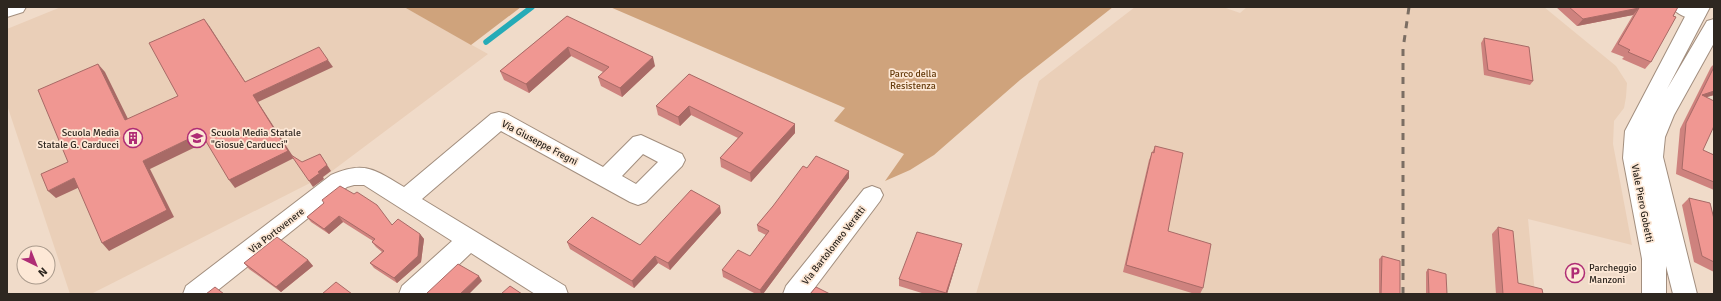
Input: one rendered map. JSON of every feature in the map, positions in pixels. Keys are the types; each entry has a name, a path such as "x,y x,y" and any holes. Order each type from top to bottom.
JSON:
{"street":[{"path":"7,11 16,7"},
{"name":"Viale Piero Gobetti","path":"1654,294 1654,259 1634,158 1636,131 1693,9"},
{"name":"Viale Piero Gobetti","path":"1685,294 1652,157 1654,137 1663,115 1712,37"},
{"name":"Via Giuseppe Fregni","path":"405,200 500,120 606,178"},
{"name":"Via Portovenere","path":"195,294 339,181 351,176 361,175 369,177 405,200"},
{"name":"Via Bartolomeo Veratti","path":"795,294 872,195"},
{"path":"405,200 556,294"},
{"path":"412,294 470,240"}],"shaded area":[{"name":"Scuola Media Statale \"Giosuè Carducci\"","path":"61,7 404,7 488,54 312,186 310,183 91,294 70,294 56,252 56,245 54,245 7,105 7,29"},
{"path":"1135,7 1223,7 1240,13 1247,7 1544,7 1616,66 1627,83 1624,108 1614,121 1613,144 1632,245 1528,219 1535,294 976,294 1039,81"}],"green space":[{"path":"404,7 521,7 471,45"},
{"name":"Parco della Resistenza","path":"610,7 1113,7 1020,80 934,155 910,170 885,181 904,154 834,121 845,108"}],"building":[{"path":"1569,7 1678,7 1673,16 1676,17 1651,62 1628,52 1630,50 1618,44 1639,8 1583,19"},
{"path":"567,16 653,57 620,88 598,77 609,67 568,47 526,84 500,71"},
{"name":"Scuola Media Statale G. Carducci","path":"204,19 245,82 319,47 328,60 253,95 288,151 229,180 201,133 143,161 167,210 102,243 74,178 48,191 41,174 68,162 38,90 98,64 125,120 178,96 149,43"},
{"path":"1484,38 1529,47 1533,81 1488,70"},
{"path":"1714,67 1714,91 1702,95 1714,101 1714,126 1703,150 1714,155 1714,182 1682,169 1686,123"},
{"path":"689,74 795,124 750,173 720,158 743,133 689,106 678,117 656,106"},
{"path":"1155,146 1183,153 1168,231 1211,244 1203,288 1126,265 1152,152 1154,153"},
{"path":"320,154 327,165 318,172 320,173 309,181 291,155 302,162"},
{"path":"816,156 849,171 760,290 722,270 738,250 750,256 769,231 757,225 803,166 807,168"},
{"path":"340,186 354,194 357,192 377,205 392,225 398,219 420,234 418,256 394,278 370,263 384,251 372,242 375,239 339,216 324,229 307,217 324,203 322,200"},
{"path":"691,190 720,206 668,263 655,256 632,281 567,242 592,217 640,245"},
{"path":"1689,198 1710,203 1714,219 1714,262 1702,256"},
{"path":"1498,227 1513,231 1518,283 1542,289 1543,294 1503,294"},
{"path":"917,232 962,244 946,293 899,279"},
{"path":"277,237 308,260 276,287 244,263"},
{"path":"1382,256 1400,261 1400,294 1381,294"},
{"path":"458,264 479,276 460,294 426,294"},
{"path":"1428,269 1446,274 1447,294 1429,294"},
{"path":"336,282 352,294 322,294"},
{"path":"510,286 522,294 501,294"},
{"path":"215,287 224,294 206,294"},
{"path":"816,287 830,294 810,294"}],"waterway":[{"path":"486,42 532,7"}],"railway":[{"path":"1403,294 1403,49 1409,7"}],"place":[{"name":"Scuola Media Statale G. Carducci","path":"133,138"},
{"name":"Scuola Media Statale \"Giosuè Carducci\"","path":"197,138"},
{"name":"Parcheggio Manzoni","path":"1575,273"}]}
